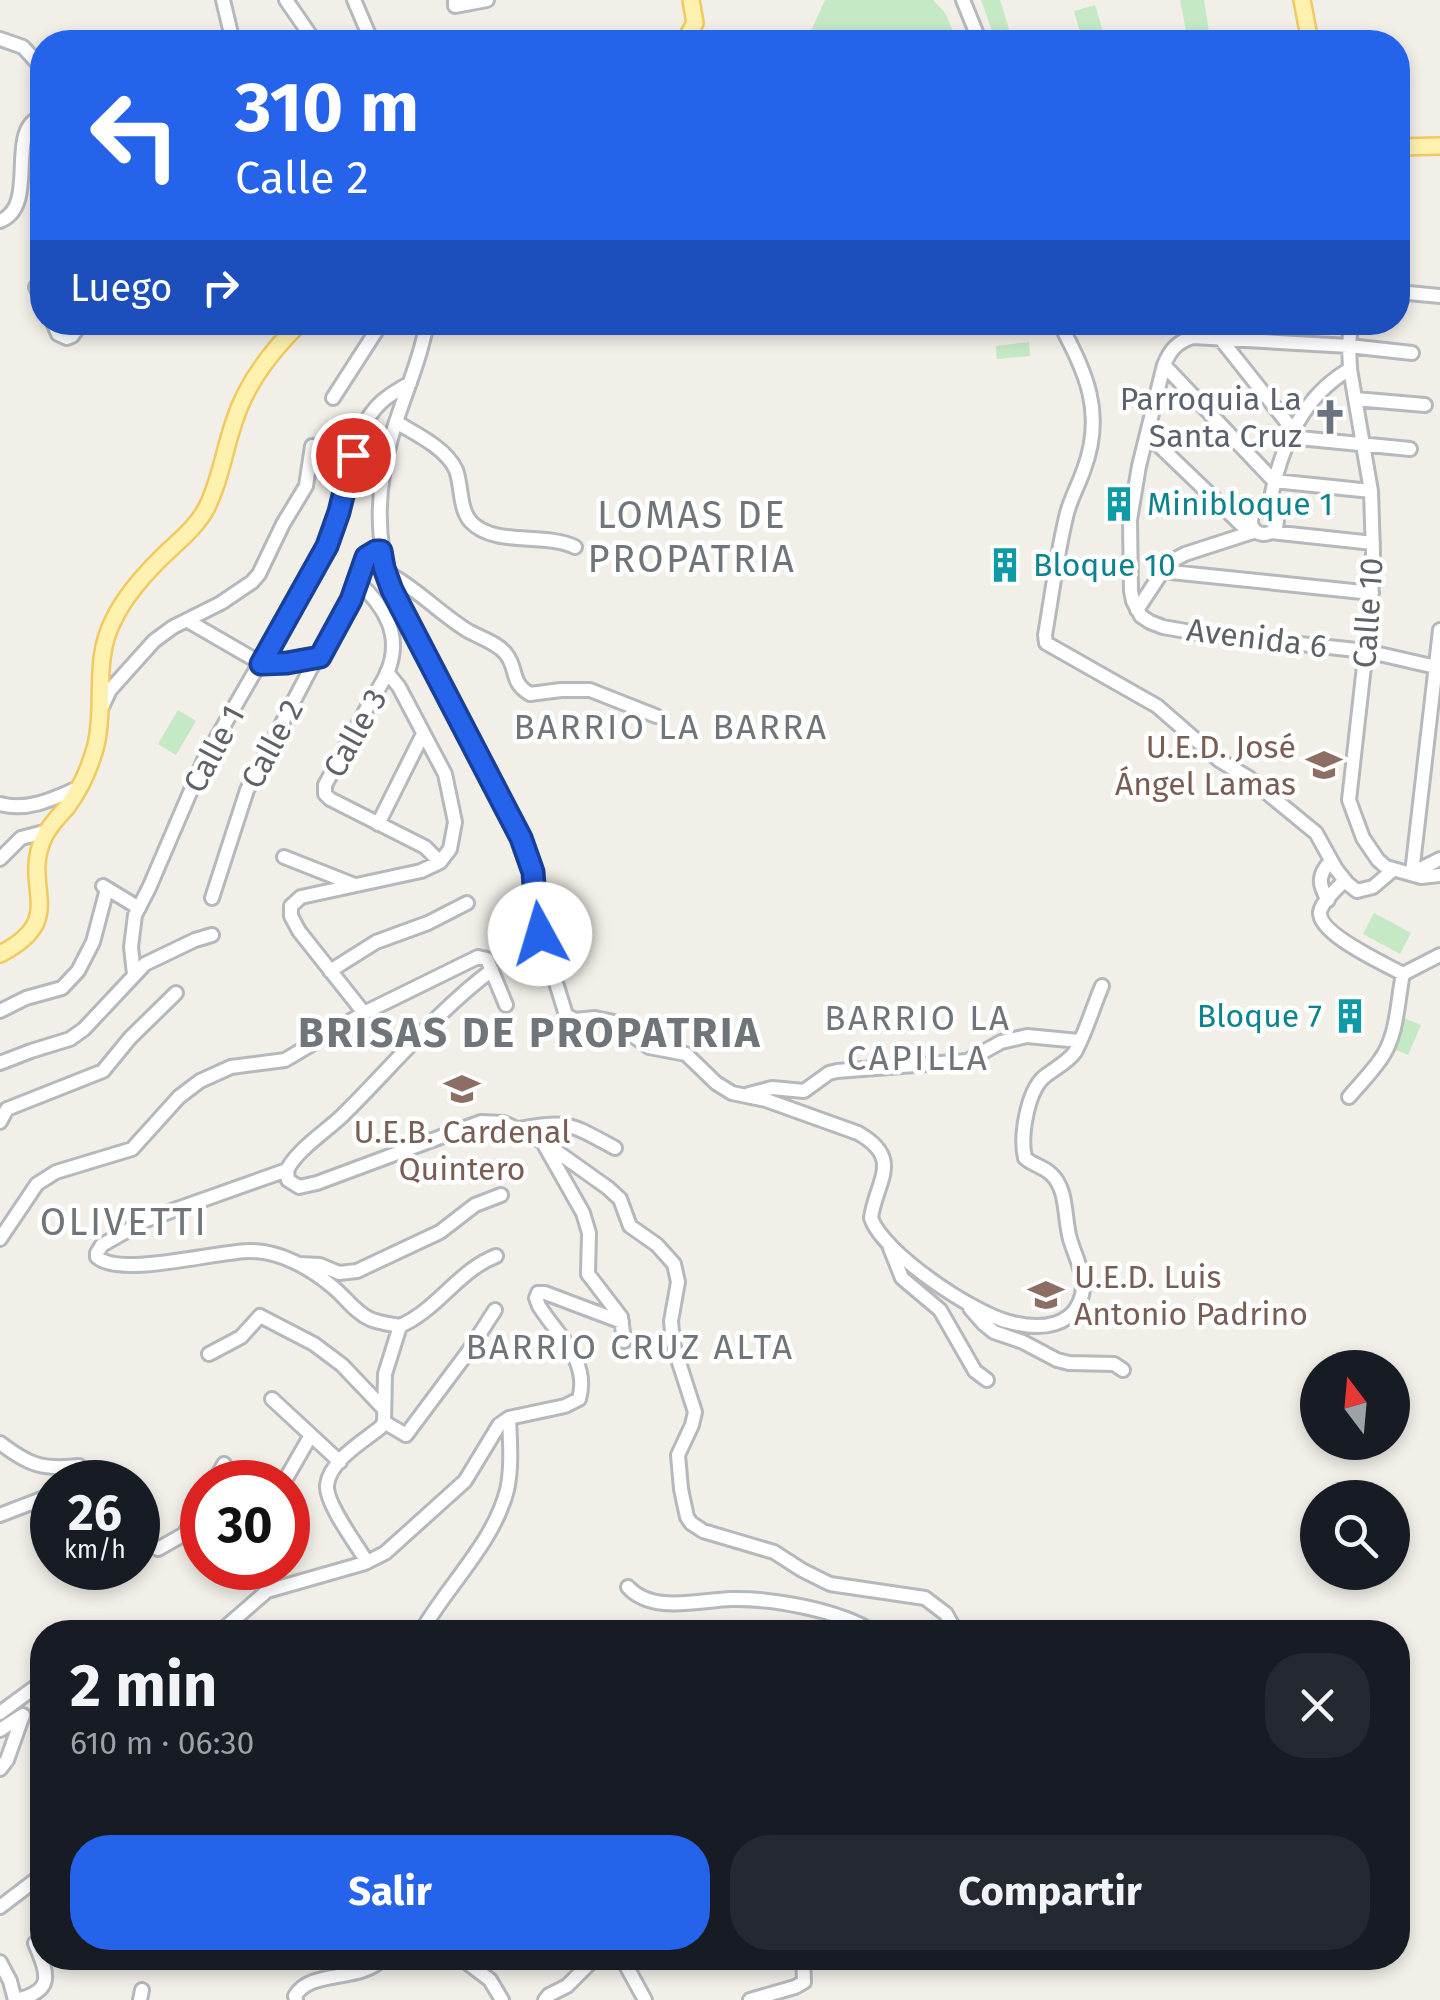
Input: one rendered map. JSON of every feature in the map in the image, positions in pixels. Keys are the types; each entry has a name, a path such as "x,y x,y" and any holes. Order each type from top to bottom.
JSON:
{"main road":[{"path":"691,0 695,23 691,30"},
{"path":"1302,0 1308,30"},
{"path":"1410,147 1440,146"},
{"path":"0,954 26,938 38,920 42,840 80,787 96,748 99,674 112,622 148,570 198,520 218,479 233,423 247,390 289,335"}],"street":[{"path":"223,0 229,30"},
{"path":"286,0 306,30"},
{"path":"354,0 367,30"},
{"path":"455,3 486,0"},
{"path":"963,0 975,30"},
{"path":"0,39 22,47 30,55"},
{"path":"0,221 8,218 16,206 25,135 30,124"},
{"path":"1410,293 1440,296"},
{"path":"334,398 374,335"},
{"path":"424,335 387,454 381,497 381,551 386,572 434,672 521,838 533,872 538,928 566,1015 575,1020 595,1018 614,1022 649,1046 686,1054 722,1088 858,1133 875,1144 886,1168 872,1218 874,1227 890,1245 927,1276 981,1312 1006,1322 1048,1326 1074,1312 1083,1282 1057,1180 1048,1170 1025,1158 1023,1146 1036,1085 1070,1058 1102,986"},
{"path":"1065,335 1085,375 1094,416 1090,449 1064,526 1046,642 1157,706 1219,760 1249,778 1316,833 1345,880 1358,891 1381,882 1394,870 1429,878 1440,875"},
{"name":"Calle 10","path":"1350,335 1350,368 1371,491 1373,543 1372,593 1349,800 1363,838 1386,867 1394,870"},
{"path":"1137,610 1131,591 1132,501 1164,365 1177,344 1193,337 1412,353"},
{"path":"1219,338 1291,434 1410,449"},
{"path":"1164,365 1274,482 1371,491"},
{"path":"1137,610 1168,563 1185,554 1276,526 1276,518 1269,509 1282,454 1291,434 1320,392 1350,368"},
{"name":"Calle 1","path":"134,974 131,947 135,915 204,760 327,546 361,430 378,402 410,383"},
{"path":"1355,399 1425,405"},
{"path":"396,422 434,445 452,464 465,511 473,524 507,538 542,538 575,547"},
{"path":"1146,434 1259,532 1373,543"},
{"path":"99,714 110,690 165,632 221,603 259,574 301,497 308,479 312,446"},
{"path":"1259,532 1252,524 1252,516 1261,509 1269,509"},
{"name":"Calle 2","path":"212,898 240,805 351,600 366,557 381,551"},
{"path":"1161,571 1372,593"},
{"path":"386,572 461,627 503,650 517,683 530,694 590,690 656,716"},
{"path":"358,582 382,606 391,625 393,646 387,672 445,774 454,810 454,839 440,862 421,871 301,898 291,906 294,922 364,1013"},
{"name":"Avenida 6","path":"1137,610 1163,627 1366,650 1438,668"},
{"path":"188,620 261,664 320,657"},
{"path":"1412,873 1440,630"},
{"name":"Calle 3","path":"378,824 330,799 325,794 325,785 387,672"},
{"path":"424,734 378,824 429,850 440,862"},
{"path":"0,804 33,806 80,787"},
{"path":"0,859 20,838 48,830"},
{"path":"284,857 355,885"},
{"path":"1412,873 1440,859"},
{"path":"1328,900 1320,879 1331,860"},
{"path":"1345,880 1322,906 1323,924 1337,937 1403,974"},
{"path":"0,1011 26,998 62,988 78,972 93,942 105,888 139,908"},
{"path":"330,972 376,942 428,923 467,903"},
{"path":"0,1063 76,1035 134,974 158,956 212,935"},
{"path":"1403,974 1440,955"},
{"path":"0,1239 37,1184 56,1172 132,1149 200,1081 231,1067 285,1060 364,1013 478,958 487,959 506,1004"},
{"path":"492,970 462,994 287,1170 146,1220 102,1246 97,1253 105,1263 140,1264 253,1251 285,1258 334,1287 368,1318 400,1326 414,1320 474,1268 496,1256"},
{"path":"1348,1097 1387,1047 1403,974"},
{"path":"0,1122 7,1109 103,1072 130,1038 176,993"},
{"path":"742,1096 772,1088 804,1090 837,1070 968,1061 1013,1038 1040,1036 1079,1041"},
{"path":"287,1170 288,1180 306,1186 481,1122 504,1123 542,1141 618,1195 630,1226 667,1254 677,1273 671,1322 673,1344 695,1412 678,1454 681,1489 691,1523 703,1531 774,1552 830,1584 926,1598 949,1620"},
{"path":"518,1129 564,1124 616,1148"},
{"path":"542,1141 587,1224 588,1274 616,1308 624,1340"},
{"path":"297,1264 320,1265 339,1274 358,1271 440,1232 475,1205 501,1195"},
{"path":"890,1245 902,1278 940,1310 975,1371 987,1380"},
{"path":"233,1620 266,1591 385,1554 452,1495 473,1471 498,1424 574,1403 581,1393 582,1378 577,1358 539,1306 538,1294 545,1293 622,1322"},
{"path":"966,1302 994,1332 1058,1360 1068,1364 1114,1364 1123,1370"},
{"path":"209,1354 241,1337 260,1316 314,1344 342,1365 384,1416 406,1435 494,1310"},
{"path":"367,1562 327,1492 340,1462 381,1427 385,1374 400,1326"},
{"path":"272,1398 340,1462"},
{"path":"429,1620 489,1532 506,1496 509,1418"},
{"path":"297,1460 311,1435"},
{"path":"0,1442 30,1462"},
{"path":"0,1515 30,1503"},
{"path":"628,1586 640,1596 678,1604 729,1599 781,1602 845,1620"},
{"path":"0,1713 30,1691"},
{"path":"0,1730 23,1715 8,1760 0,1770"},
{"path":"0,1907 30,1884"},
{"path":"0,1962 15,2000 42,1989 45,1970"},
{"path":"296,2000 300,1987 366,1970"},
{"path":"477,1970 490,1980 502,2000"},
{"path":"544,2000 568,1986 583,1970"},
{"path":"629,1970 645,2000"},
{"path":"750,2000 804,1982 804,1970"}],"green space":[{"path":"825,0 933,0 946,14 952,30 811,30"},
{"path":"981,0 1000,0 1009,30 992,30"},
{"path":"1180,0 1204,0 1209,30 1186,30"},
{"path":"1095,5 1102,30 1080,30 1074,11"},
{"path":"1029,342 1030,356 997,359 996,346"},
{"path":"178,710 196,721 176,755 158,744"},
{"path":"524,901 530,933 508,939 503,931 494,930 490,917"},
{"path":"1374,913 1411,933 1400,954 1363,934"},
{"path":"1404,1018 1421,1025 1408,1055 1391,1048"}],"place":[{"name":"Parroquia La Santa Cruz","path":"1330,417"},
{"name":"Minibloque 1","path":"1119,504"},
{"name":"Bloque 10","path":"1005,565"},
{"name":"U.E.D. José Ángel Lamas","path":"1324,765"},
{"name":"Bloque 7","path":"1350,1016"},
{"name":"U.E.B. Cardenal Quintero","path":"462,1089"},
{"name":"U.E.D. Luis Antonio Padrino","path":"1046,1295"}],"district":[{"name":"LOMAS DE PROPATRIA","path":"692,537"},
{"name":"BARRIO LA BARRA","path":"671,727"},
{"name":"BRISAS DE PROPATRIA","path":"530,1033"},
{"name":"BARRIO LA CAPILLA","path":"918,1038"},
{"name":"OLIVETTI","path":"124,1222"},
{"name":"BARRIO CRUZ ALTA","path":"630,1347"}],"route":[{"path":"353,455 327,546 261,664 320,657 351,600 366,557 381,551 392,590 521,838 533,872 540,934"}]}
